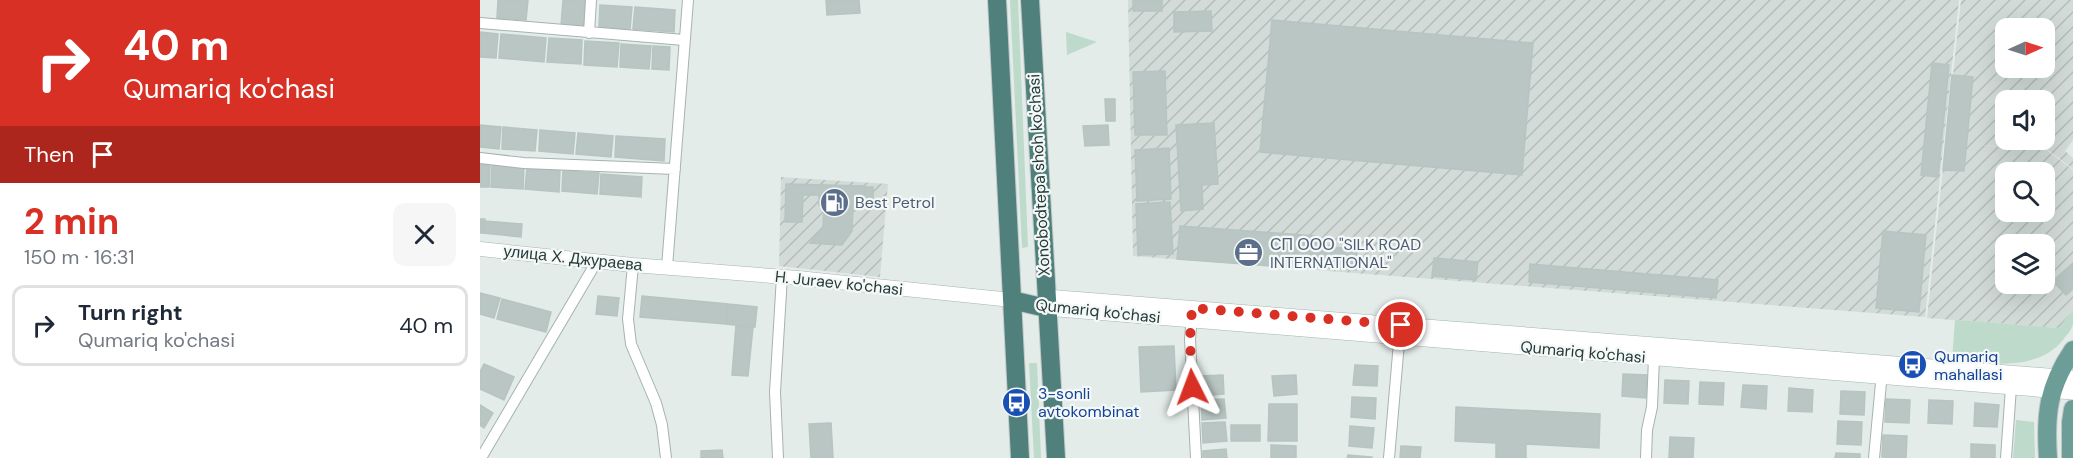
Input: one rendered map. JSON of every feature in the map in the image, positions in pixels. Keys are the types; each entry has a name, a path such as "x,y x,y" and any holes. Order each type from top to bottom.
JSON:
{"highway":[{"name":"Xonobodtepa shoh ko'chasi","path":"997,0 1020,458"},
{"name":"Xonobodtepa shoh ko'chasi","path":"1030,0 1056,458"},
{"name":"Qumariq ko'chasi","path":"1012,300 1046,303"}],"main road":[{"name":"Qumariq ko'chasi","path":"1046,303 2061,382 2073,392"},
{"name":"Qumariq ko'chasi","path":"1400,331 1653,358 1882,369 2012,387 2061,382"},
{"path":"2048,458 2047,412 2073,350"},
{"path":"2071,458 2070,428 2073,409"}],"street":[{"path":"589,33 591,0"},
{"path":"667,267 688,0"},
{"path":"480,23 684,40"},
{"path":"480,158 524,163 675,170"},
{"name":"улица Х. Джураева","path":"480,249 667,267"},
{"path":"481,458 597,261"},
{"path":"633,265 628,319 631,344 656,403 662,425 666,458"},
{"name":"H. Juraev ko'chasi","path":"667,267 782,276 1012,300"},
{"path":"778,458 775,392 782,276"},
{"path":"1192,314 1190,339 1196,458"},
{"path":"1389,458 1400,331"},
{"path":"1646,458 1647,430 1652,407 1653,358"},
{"path":"1874,458 1882,369"},
{"path":"2006,458 2012,387"}],"shaded area":[{"path":"1128,0 1959,0 1925,317 1133,256"},
{"path":"1961,0 2073,0 2073,140 2065,151 2073,158 2073,169 2048,150 2055,150 2055,90 1995,90 1995,146 1972,145 1995,146 1995,150 2046,150 2073,170 2073,310 2059,328 1927,318"},
{"path":"781,177 888,184 880,277 779,266"}],"green space":[{"path":"1010,0 1018,0 1028,247 1022,248"},
{"path":"1066,32 1097,42 1067,55"},
{"path":"2073,310 2073,324 2063,340 2040,357 1996,364 1952,361 1955,320 2059,328"},
{"path":"1029,363 1037,363 1041,458 1034,458"},
{"path":"2016,420 2034,422 2035,458 2013,458"}],"building":[{"path":"498,0 528,0 526,20 497,18"},
{"path":"563,0 585,0 583,27 561,26"},
{"path":"826,0 859,0 860,13 827,15"},
{"path":"1133,0 1162,0 1162,11 1133,11"},
{"path":"600,5 632,7 630,29 599,27"},
{"path":"635,7 675,10 674,32 633,29"},
{"path":"1211,11 1212,31 1174,32 1174,12"},
{"path":"1272,20 1533,43 1522,175 1260,152"},
{"path":"480,32 498,34 496,58 480,57"},
{"path":"501,34 546,38 544,62 499,58"},
{"path":"549,38 582,40 581,64 547,62"},
{"path":"585,41 619,43 617,67 584,65"},
{"path":"621,44 651,46 649,69 620,67"},
{"path":"653,46 670,47 669,70 652,69"},
{"path":"1932,63 1949,65 1938,177 1921,175"},
{"path":"1165,71 1167,135 1135,135 1133,72"},
{"path":"1952,75 1973,77 1964,171 1943,170"},
{"path":"1105,99 1115,99 1115,121 1106,121"},
{"path":"1214,123 1218,184 1202,185 1203,209 1181,211 1176,125"},
{"path":"480,125 501,127 499,149 480,147"},
{"path":"1108,125 1109,145 1085,146 1083,126"},
{"path":"503,127 537,130 535,151 502,149"},
{"path":"540,130 575,133 573,154 539,151"},
{"path":"578,133 613,136 611,157 576,154"},
{"path":"616,136 665,139 664,161 615,157"},
{"path":"1169,148 1171,199 1137,201 1135,150"},
{"path":"480,164 490,165 489,187 480,187"},
{"path":"492,165 524,168 523,189 491,187"},
{"path":"527,168 560,170 559,192 525,189"},
{"path":"563,171 599,173 597,194 562,191"},
{"path":"601,174 642,177 641,197 600,194"},
{"path":"786,184 865,186 864,206 853,205 852,231 842,245 810,243 823,227 824,206 819,205 819,195 803,195 802,222 785,222"},
{"path":"866,187 873,187 873,205 865,205"},
{"path":"1170,202 1173,254 1138,255 1136,204"},
{"path":"480,219 485,219 483,233 480,233"},
{"path":"484,221 522,224 521,237 483,233"},
{"path":"1180,226 1316,236 1315,246 1357,249 1356,270 1177,259"},
{"path":"1883,231 1926,235 1919,312 1876,308"},
{"path":"1434,258 1478,262 1476,280 1432,276"},
{"path":"2073,263 2073,289 2066,295 2055,283 2055,279"},
{"path":"1530,264 1718,280 1716,298 1529,282"},
{"path":"480,293 500,298 494,318 480,314"},
{"path":"598,296 619,298 617,316 596,314"},
{"path":"642,296 728,304 726,324 640,317"},
{"path":"502,299 551,312 546,332 497,319"},
{"path":"728,304 757,307 755,327 726,324"},
{"path":"736,325 753,327 748,376 732,375"},
{"path":"1174,346 1176,390 1141,392 1139,347"},
{"path":"484,364 514,377 504,400 480,389 480,372"},
{"path":"1355,365 1378,366 1377,386 1353,385"},
{"path":"1623,374 1647,375 1646,398 1622,396"},
{"path":"1223,375 1224,394 1201,396 1199,376"},
{"path":"1296,375 1297,394 1274,396 1272,376"},
{"path":"1665,380 1689,381 1688,404 1664,403"},
{"path":"1700,382 1724,383 1723,405 1699,404"},
{"path":"1743,385 1767,386 1766,409 1741,407"},
{"path":"1789,388 1813,390 1812,412 1788,411"},
{"path":"1841,391 1865,392 1864,415 1840,414"},
{"path":"1352,397 1376,398 1375,419 1351,417"},
{"path":"1224,399 1226,418 1202,420 1201,400"},
{"path":"1886,399 1910,400 1909,423 1885,422"},
{"path":"1929,400 1953,401 1952,424 1928,423"},
{"path":"1975,403 1999,405 1997,427 1974,426"},
{"path":"1269,404 1297,404 1297,441 1268,441"},
{"path":"480,405 493,413 484,428 480,425"},
{"path":"1456,407 1600,414 1599,448 1526,444 1526,458 1496,458 1496,443 1455,441"},
{"path":"1838,421 1862,422 1861,445 1837,444"},
{"path":"1225,422 1227,441 1203,443 1202,423"},
{"path":"831,423 833,458 811,458 809,424"},
{"path":"1231,425 1260,425 1260,441 1231,441"},
{"path":"1350,426 1374,428 1372,448 1349,446"},
{"path":"1883,435 1907,436 1906,458 1882,457"},
{"path":"1670,437 1694,438 1693,458 1669,458"},
{"path":"1971,444 1995,445 1995,458 1971,458"},
{"path":"1271,445 1296,446 1296,458 1271,458"},
{"path":"1401,446 1421,447 1420,458 1400,458"},
{"path":"1226,449 1227,458 1203,458 1203,451"},
{"path":"722,450 723,458 701,458 701,451"},
{"path":"1836,453 1860,454 1860,458 1835,458"},
{"path":"1348,455 1372,457 1347,458"}],"place":[{"name":"Best Petrol","path":"834,202"},
{"name":"СП ООО \"SILK ROAD INTERNATIONAL\"","path":"1249,253"},
{"name":"Qumariq mahallasi","path":"1913,365"},
{"name":"3-sonli avtokombinat","path":"1017,402"}],"route":[{"path":"1192,387 1190,339 1192,308 1401,325"}]}
